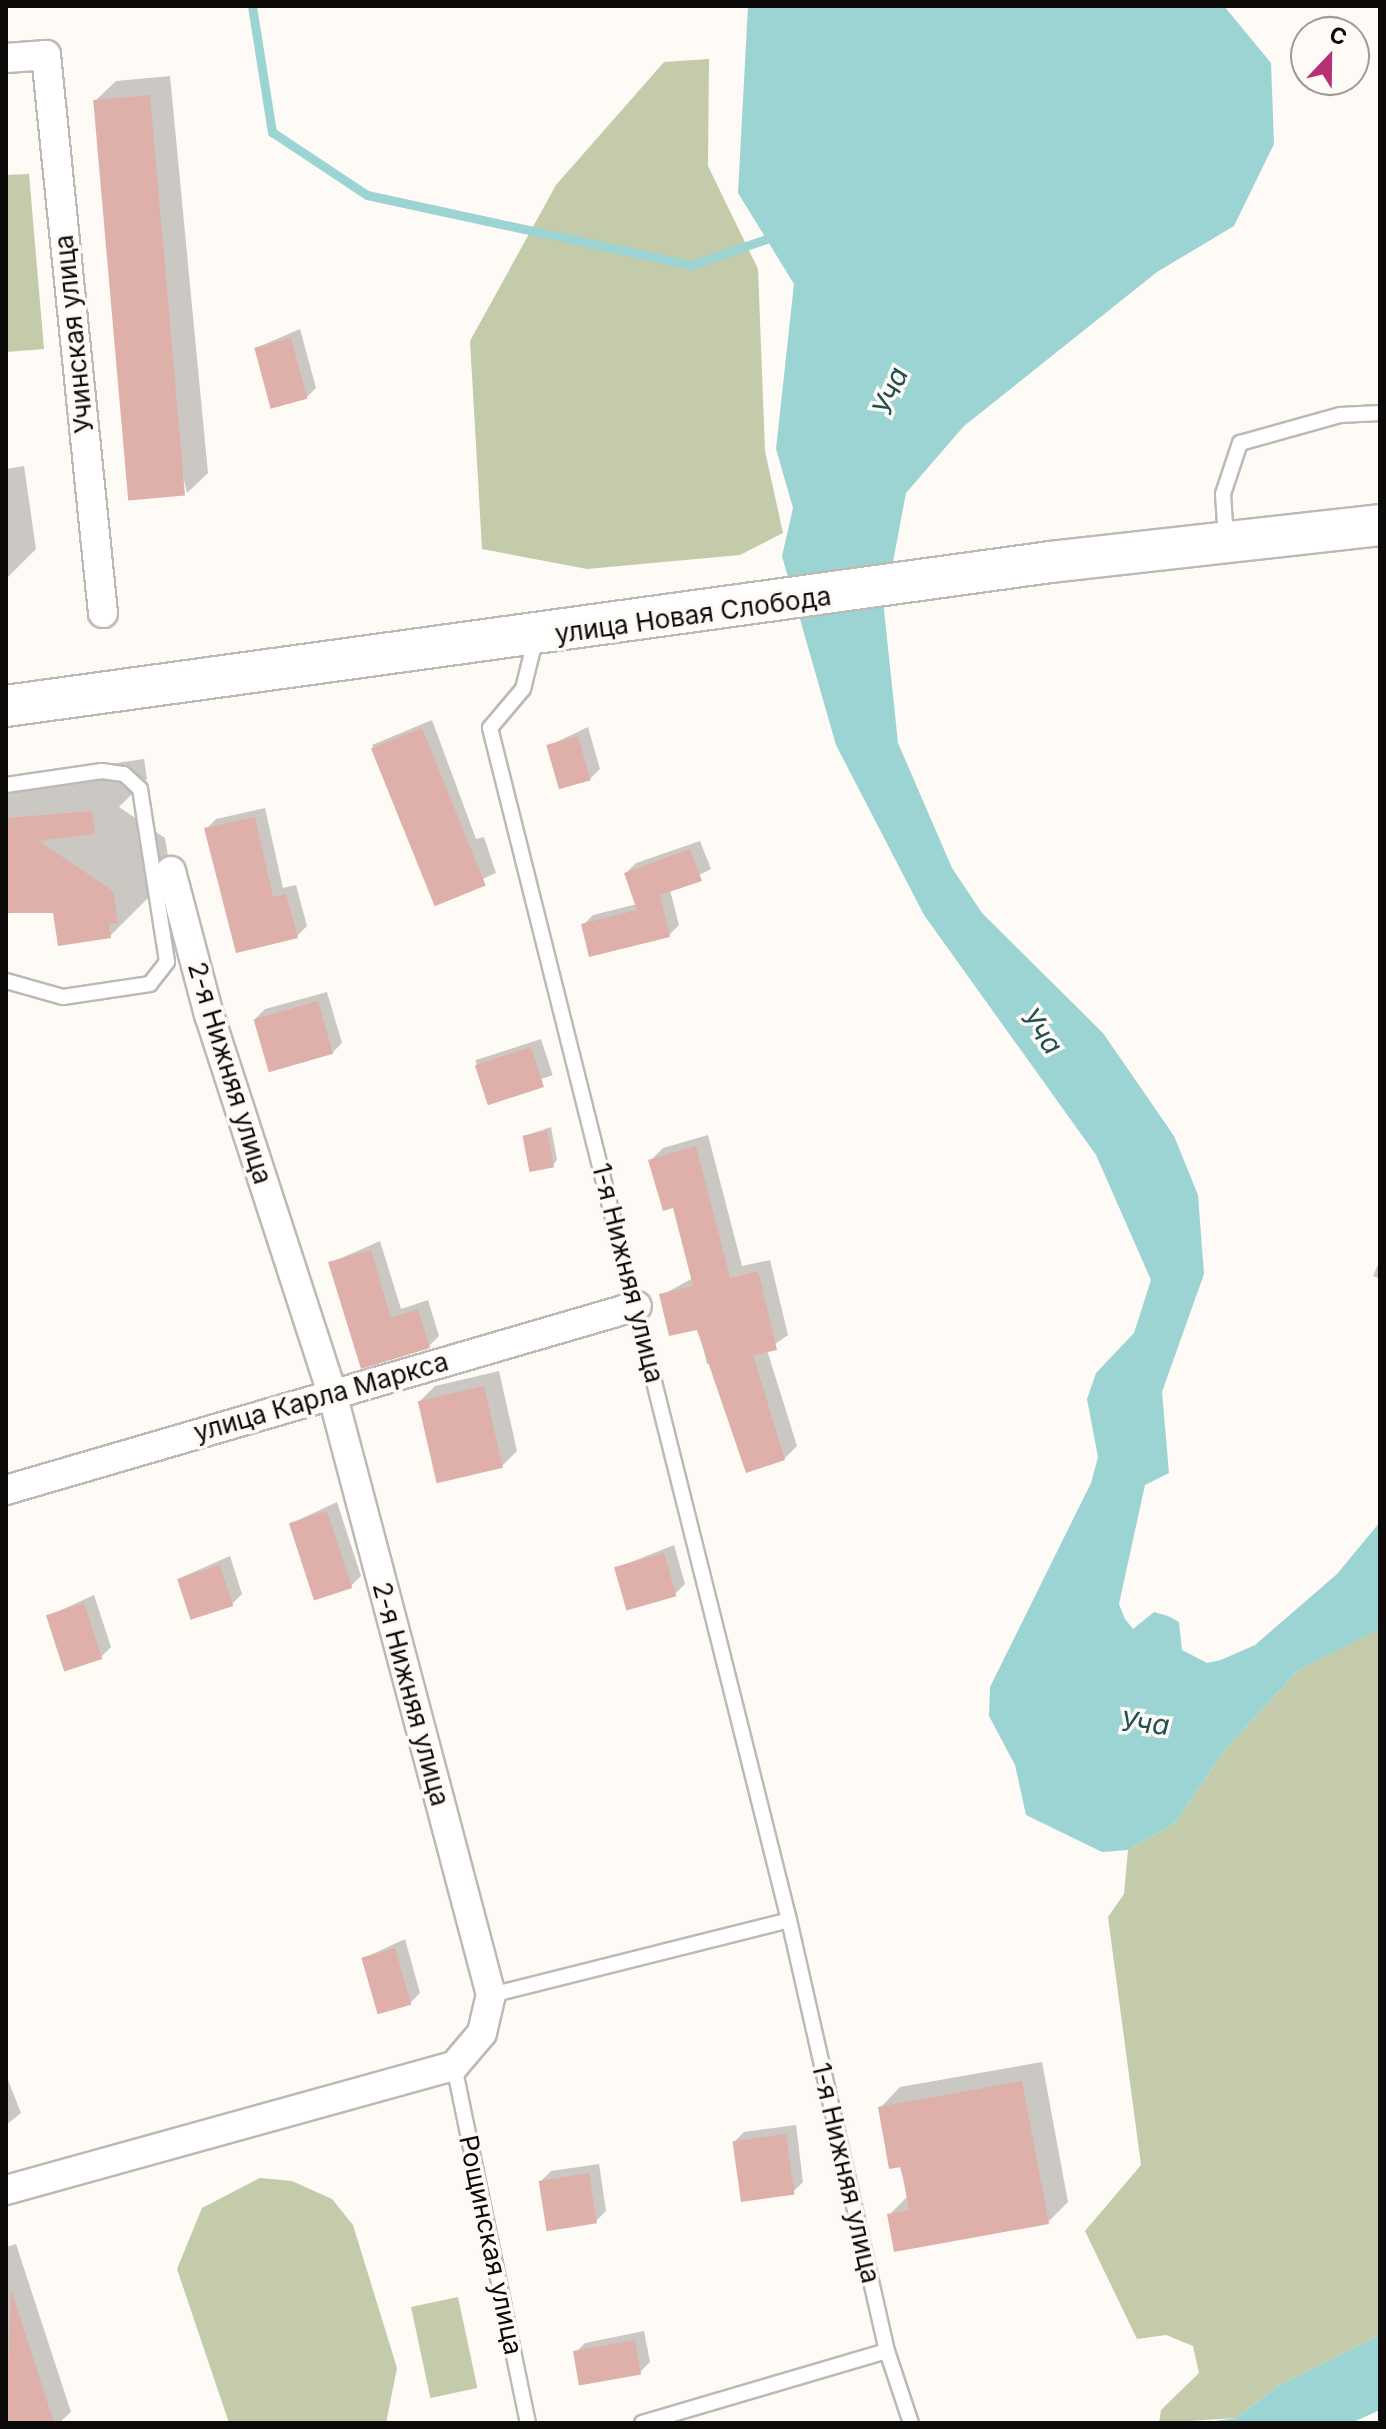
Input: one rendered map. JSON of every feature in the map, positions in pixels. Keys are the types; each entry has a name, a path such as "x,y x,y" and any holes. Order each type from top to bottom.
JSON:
{"main road":[{"name":"улица Новая Слобода","path":"6,706 1226,540 1380,525"}],"street":[{"name":"Учинская улица","path":"6,58 46,55 103,613"},
{"name":"2-я Нижняя улица","path":"171,871 209,1015 332,1393 491,1995 482,2033 454,2066"},
{"name":"улица Карла Маркса","path":"6,1490 637,1306"},
{"path":"6,2190 454,2066"}],"lane":[{"path":"1226,540 1223,494 1240,443 1340,415 1380,413"},
{"name":"1-я Нижняя улица","path":"536,636 523,689 490,728 789,1920 887,2351 911,2423"},
{"path":"6,785 102,771 124,774 140,789 167,962 150,984 63,997 6,981"},
{"path":"491,1995 789,1920"},
{"name":"Рощинская улица","path":"454,2066 528,2423"},
{"path":"642,2423 887,2351"}],"green space":[{"path":"709,59 708,166 758,269 765,451 783,533 740,555 587,569 482,549 470,341 556,185 664,62"},
{"path":"29,174 44,349 6,352 6,175"},
{"path":"1380,1628 1380,2335 1278,2386 1236,2418 1159,2423 1161,2410 1199,2373 1193,2346 1166,2335 1137,2339 1085,2231 1141,2165 1108,1917 1124,1894 1128,1850 1175,1823 1224,1751 1298,1670"},
{"path":"260,2178 292,2181 332,2199 353,2225 397,2368 386,2423 229,2423 177,2269 202,2208"},
{"path":"458,2297 477,2388 430,2398 411,2307"}],"water":[{"name":"Уча","path":"748,6 1224,6 1271,63 1274,144 1234,226 1157,272 964,426 906,493 884,610 898,743 952,868 982,913 1103,1033 1174,1136 1198,1195 1204,1274 1162,1392 1169,1473 1145,1485 1119,1604 1125,1619 1133,1629 1154,1612 1168,1616 1179,1622 1182,1650 1207,1663 1221,1660 1255,1645 1337,1574 1380,1522 1380,1629 1298,1670 1224,1751 1175,1823 1128,1850 1102,1852 1026,1815 1015,1765 989,1716 990,1687 1091,1483 1098,1457 1087,1399 1096,1373 1134,1333 1151,1280 1096,1155 924,915 836,745 782,556 793,508 776,449 794,284 738,193"},
{"path":"1380,2335 1380,2410 1351,2423 1201,2423 1236,2418 1278,2386"}],"building":[{"path":"150,95 185,495 128,500 93,100"},
{"path":"291,338 307,399 271,409 254,348"},
{"path":"422,728 486,886 435,906 371,749"},
{"path":"578,736 591,780 559,789 546,745"},
{"path":"92,811 95,834 39,841 113,891 118,923 109,924 111,938 58,946 53,913 6,913 6,818"},
{"path":"255,817 273,897 286,894 298,938 236,953 204,828"},
{"path":"690,849 702,881 660,895 670,937 589,957 581,924 637,910 624,873"},
{"path":"318,1001 333,1054 269,1072 254,1019"},
{"path":"531,1047 544,1087 488,1105 475,1065"},
{"path":"547,1131 554,1167 530,1172 522,1136"},
{"path":"696,1146 730,1278 758,1271 777,1350 753,1355 785,1460 746,1473 697,1330 669,1336 659,1294 693,1286 673,1208 663,1211 648,1160"},
{"path":"371,1250 391,1318 418,1309 430,1348 361,1369 328,1262"},
{"path":"484,1386 503,1468 437,1483 418,1401"},
{"path":"327,1511 352,1588 314,1600 289,1523"},
{"path":"664,1553 676,1596 626,1611 614,1567"},
{"path":"220,1565 233,1606 190,1620 177,1579"},
{"path":"84,1603 102,1659 64,1671 46,1615"},
{"path":"395,1948 411,2005 378,2014 361,1958"},
{"path":"1022,2081 1049,2224 894,2252 887,2214 909,2210 901,2167 889,2169 878,2107"},
{"path":"786,2134 794,2194 741,2202 733,2142"},
{"path":"589,2173 597,2223 547,2231 539,2181"},
{"path":"11,2289 54,2423 6,2423"},
{"path":"635,2340 641,2374 579,2385 573,2351"}],"waterway":[{"path":"252,6 272,132 367,195 691,265 766,239"}]}
